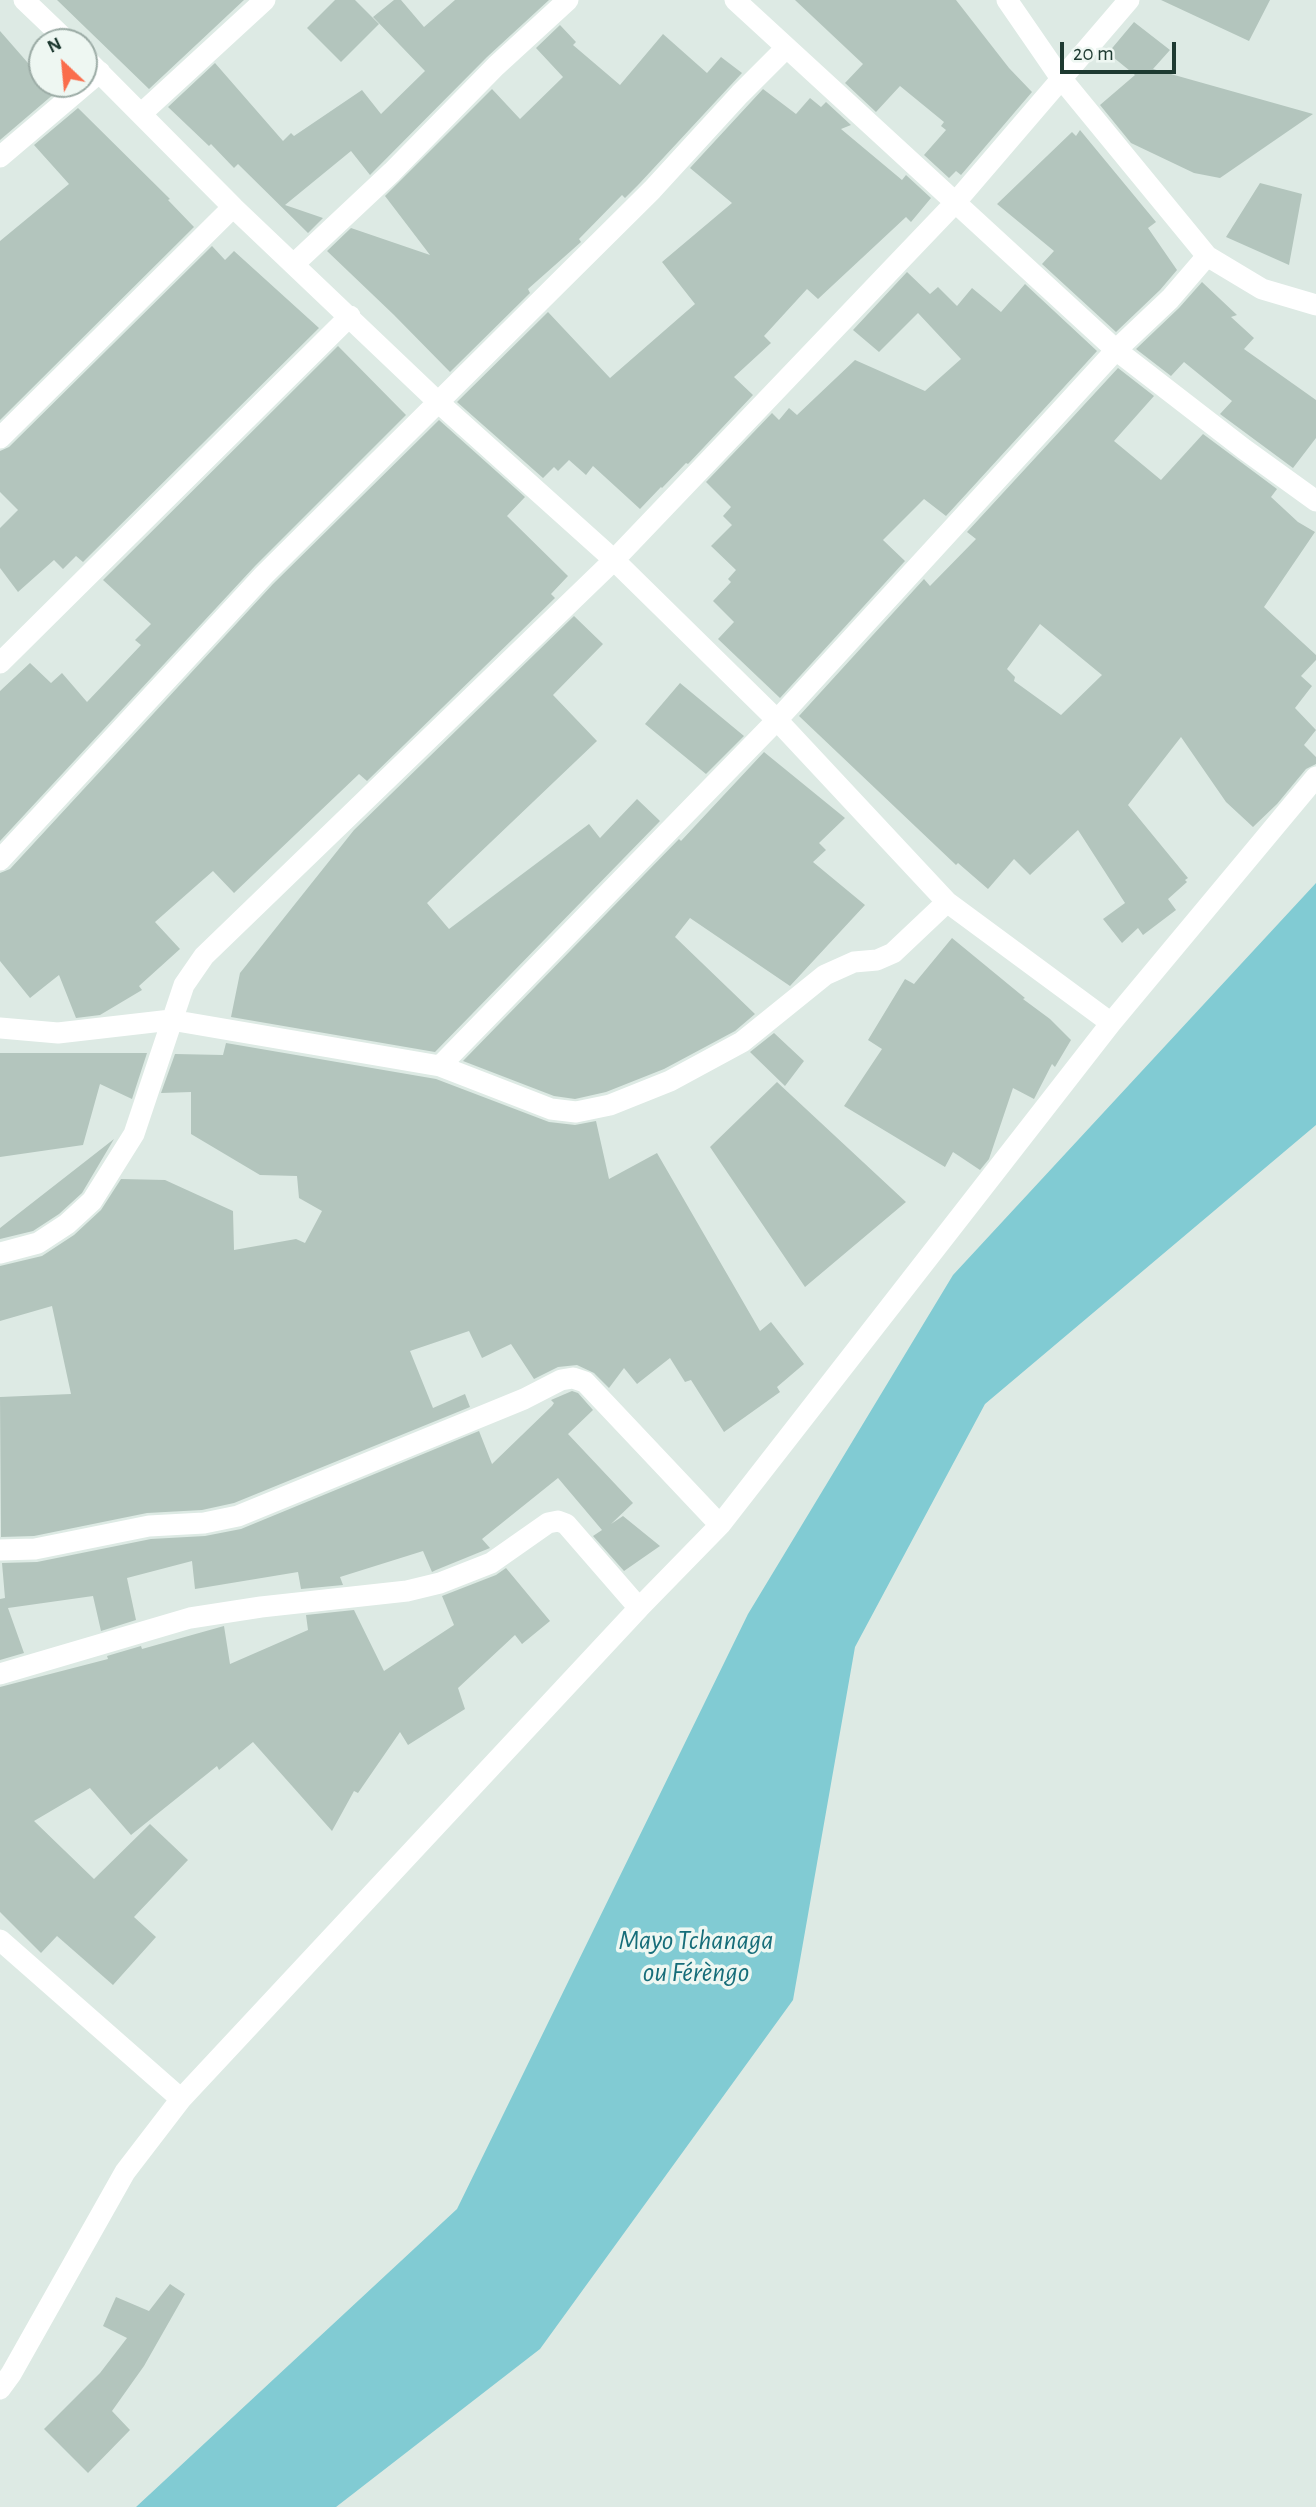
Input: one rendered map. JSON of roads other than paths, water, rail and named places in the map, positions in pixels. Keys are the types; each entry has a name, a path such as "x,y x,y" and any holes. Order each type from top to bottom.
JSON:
{"street":[{"path":"24,0 53,28"},
{"path":"142,113 265,0"},
{"path":"294,264 391,172 496,66 568,0"},
{"path":"735,0 785,49 1116,350 1316,501"},
{"path":"1007,0 1060,77 1207,256 1262,289 1316,305"},
{"path":"0,1254 37,1243 67,1224 92,1202 134,1134 184,985 204,956 614,561 954,204 1060,77 1129,0"},
{"path":"0,860 264,575 652,190 785,49"},
{"path":"0,157 100,72 233,206 438,402 614,561 777,720 947,901 1111,1023"},
{"path":"0,438 233,206"},
{"path":"440,1066 777,720 1116,350 1170,299 1207,256"},
{"path":"0,663 350,316"},
{"path":"0,2389 125,2172 181,2099 639,1608 720,1525 1111,1023 1316,777"},
{"path":"0,1028 58,1033 171,1020 440,1066 551,1109 576,1112 611,1105 670,1081 742,1042 825,975 854,962 877,960 893,953 947,901"},
{"path":"0,1550 35,1549 149,1526 204,1523 238,1516 524,1399 561,1380 573,1378 585,1382 720,1525"},
{"path":"0,1674 190,1618 261,1607 407,1591 440,1583 491,1563 548,1523 558,1521 566,1524 639,1608"},
{"path":"0,1940 181,2099"}],"water":[{"name":"Mayo Tchanaga ou Férèngo","path":"1316,883 1316,1125 985,1404 855,1647 793,2000 540,2349 336,2507 136,2507 457,2209 748,1614 953,1275"}]}
